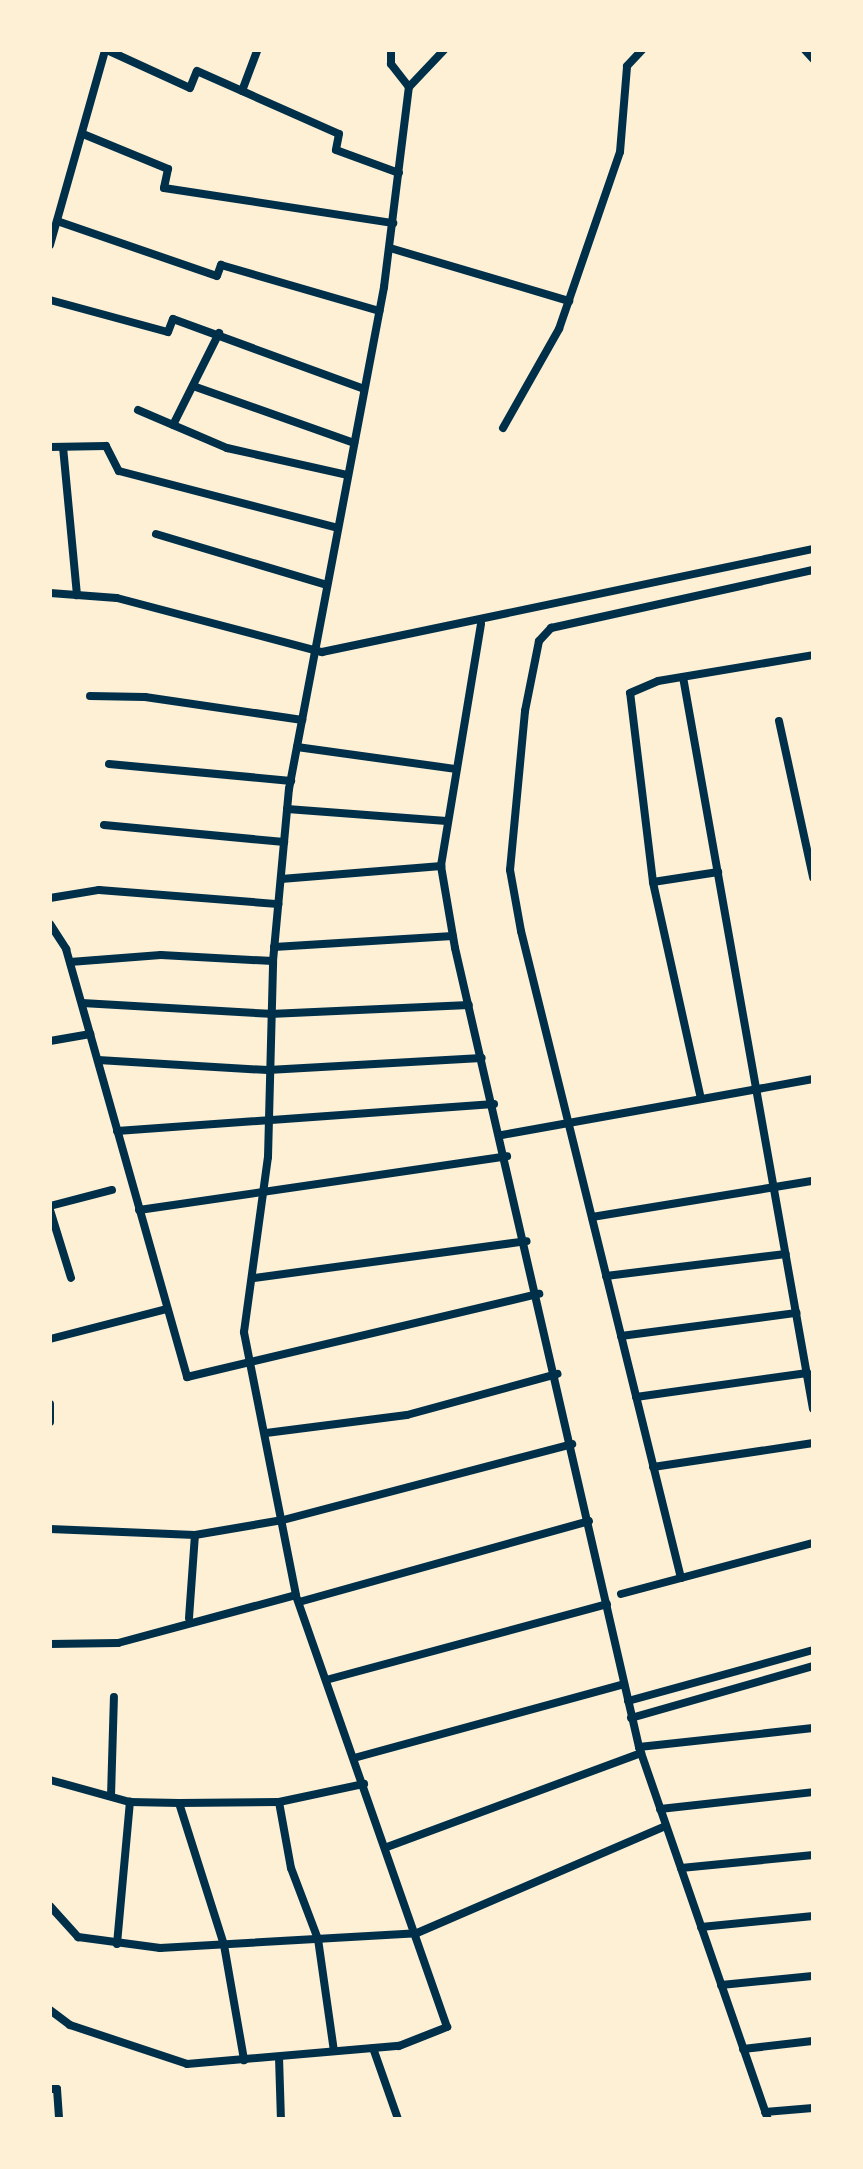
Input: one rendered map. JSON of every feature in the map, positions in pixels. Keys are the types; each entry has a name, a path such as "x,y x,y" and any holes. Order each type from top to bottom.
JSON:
{"street":[{"path":"50,245 106,50 190,88 197,71 339,134 336,150 399,173"},
{"path":"391,50 391,64 409,87"},
{"path":"50,2010 70,2025 187,2064 373,2048 447,2027 417,1933 298,1598 266,1433 248,1365 244,1332 265,1195 273,961 291,781 390,248 409,87 444,50"},
{"path":"503,428 538,374 569,301 620,152 627,66 642,50"},
{"path":"805,50 813,59"},
{"path":"242,91 257,51"},
{"path":"83,134 168,169 164,188 393,223"},
{"path":"57,221 217,276 221,265 379,311"},
{"path":"390,248 569,301"},
{"path":"50,300 168,332 173,319 219,333 364,389"},
{"path":"173,425 219,333"},
{"path":"193,386 354,443"},
{"path":"138,410 227,448 348,475"},
{"path":"50,447 106,446 119,471 338,528"},
{"path":"63,447 77,595"},
{"path":"156,534 327,585"},
{"path":"50,593 117,598 314,651 481,624 813,549"},
{"path":"681,1578 568,1122 510,870 525,711 541,635 813,570"},
{"path":"481,624 441,866 453,936 527,1241 640,1750 766,2116 813,2108"},
{"path":"701,1099 653,882 627,710 630,693 641,686 683,677 813,655"},
{"path":"683,677 813,1409"},
{"path":"90,696 302,720"},
{"path":"779,721 813,877"},
{"path":"297,747 456,769"},
{"path":"109,764 291,781"},
{"path":"287,809 447,821"},
{"path":"104,825 284,842"},
{"path":"281,879 441,866"},
{"path":"653,882 718,872"},
{"path":"50,898 99,890 278,904"},
{"path":"50,924 70,962 187,1377 539,1294"},
{"path":"274,947 453,936"},
{"path":"70,962 161,955 273,961"},
{"path":"82,1003 270,1014 469,1005"},
{"path":"50,1041 90,1034"},
{"path":"98,1060 268,1070 482,1058"},
{"path":"502,1135 813,1079"},
{"path":"117,1131 268,1125 494,1104"},
{"path":"139,1210 265,1195 507,1156"},
{"path":"592,1217 813,1181"},
{"path":"71,1278 50,1208 112,1190"},
{"path":"254,1278 527,1241"},
{"path":"606,1276 786,1254"},
{"path":"50,1339 167,1309"},
{"path":"621,1336 796,1313"},
{"path":"636,1397 807,1373"},
{"path":"266,1433 407,1415 557,1374"},
{"path":"50,1404 50,1422"},
{"path":"653,1467 813,1443"},
{"path":"50,1529 195,1535 283,1520 572,1444"},
{"path":"50,1644 118,1643 189,1618 298,1598 589,1521"},
{"path":"189,1618 195,1535"},
{"path":"621,1594 813,1543"},
{"path":"326,1680 607,1604"},
{"path":"628,1701 813,1650"},
{"path":"631,1718 813,1666"},
{"path":"354,1758 624,1684"},
{"path":"111,1796 114,1697"},
{"path":"387,1847 640,1750 813,1728"},
{"path":"50,1780 130,1802 179,1803 279,1802 364,1784"},
{"path":"660,1809 813,1792"},
{"path":"117,1944 130,1802"},
{"path":"279,1802 291,1868 318,1939 334,2051"},
{"path":"179,1803 224,1945 244,2060"},
{"path":"50,1906 78,1937 117,1944 224,1945 417,1933 666,1826"},
{"path":"681,1868 813,1855"},
{"path":"701,1927 813,1916"},
{"path":"721,1985 813,1976"},
{"path":"743,2049 813,2041"},
{"path":"373,2048 398,2119"},
{"path":"279,2057 281,2119"},
{"path":"50,2089 57,2089 59,2119"}]}
